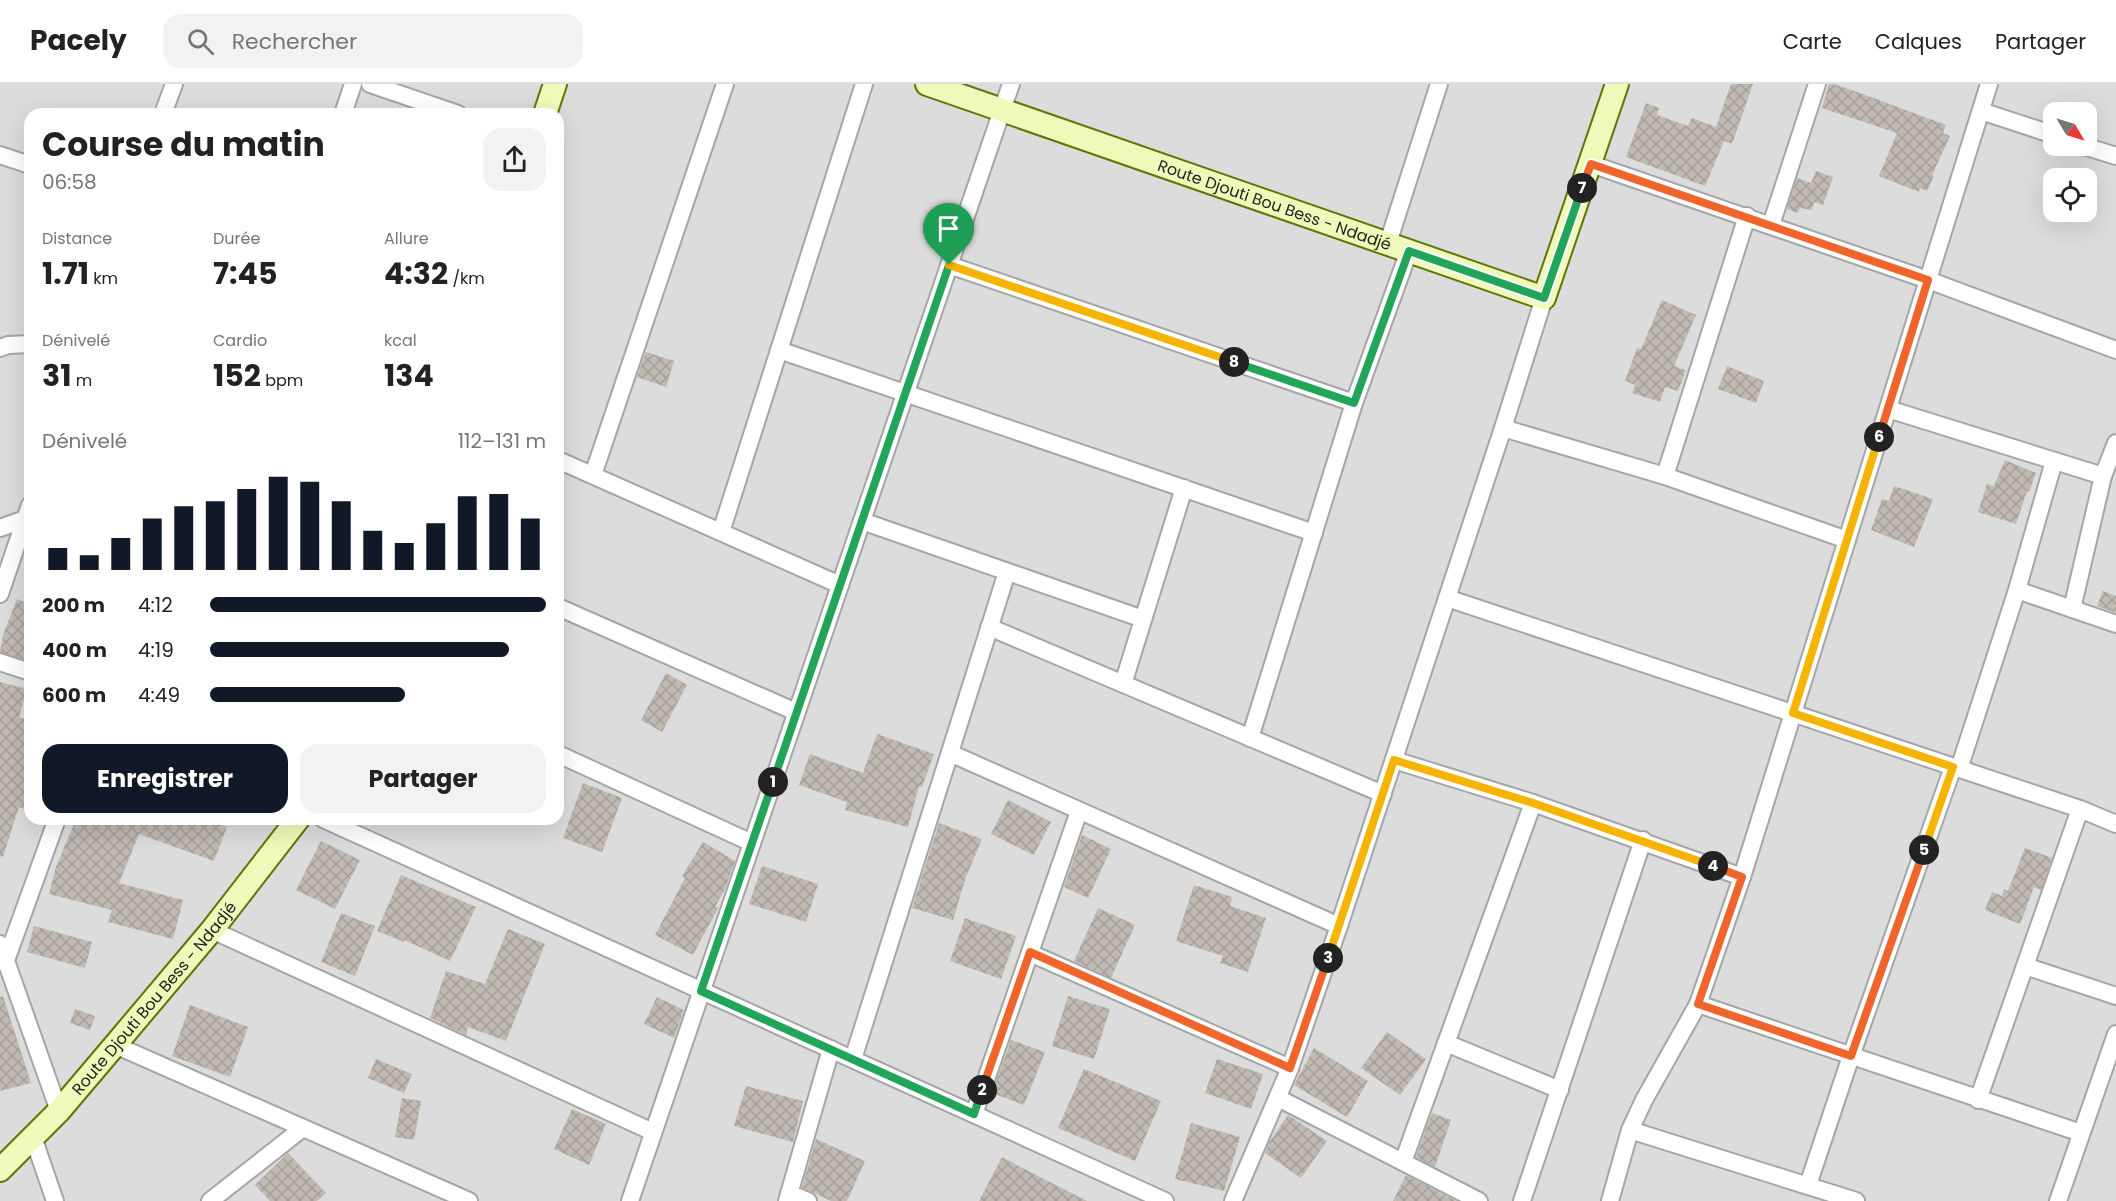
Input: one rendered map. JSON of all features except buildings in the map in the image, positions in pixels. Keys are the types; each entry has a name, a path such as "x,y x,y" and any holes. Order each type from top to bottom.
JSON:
{"main road":[{"path":"547,108 555,84"},
{"name":"Route Djouti Bou Bess - Ndadjé","path":"927,84 1544,298"},
{"path":"1544,298 1617,84"},
{"name":"Route Djouti Bou Bess - Ndadjé","path":"0,1170 59,1111 212,930 293,825"}],"street":[{"path":"165,108 174,84"},
{"path":"345,108 353,84"},
{"path":"370,84 440,108"},
{"path":"592,475 725,84"},
{"path":"721,532 864,84"},
{"path":"630,1201 1011,84"},
{"path":"1388,243 1439,84"},
{"path":"1772,225 1817,84"},
{"path":"1610,1201 1630,1130 1644,1100 1698,1004 1742,877 1989,84"},
{"path":"1981,111 2043,131"},
{"path":"2097,150 2116,156"},
{"path":"0,155 24,163"},
{"path":"1591,164 1928,280 2116,350"},
{"path":"1665,476 1747,216"},
{"path":"1250,738 1354,403 1409,251"},
{"path":"949,265 1354,403"},
{"path":"1233,1201 1290,1068 1339,926 1448,598 1544,298"},
{"path":"0,348 24,344"},
{"path":"779,350 1314,533"},
{"path":"1888,409 2103,476"},
{"path":"1503,428 1665,476 1847,540"},
{"path":"2072,609 2103,476 2116,443"},
{"path":"1808,1185 1851,1056 2018,590 2054,461"},
{"path":"564,463 840,585"},
{"path":"1123,684 1184,488"},
{"path":"0,528 24,517"},
{"path":"862,521 1143,619"},
{"path":"0,594 24,526"},
{"path":"853,1059 1007,572"},
{"path":"2018,590 2116,624"},
{"path":"1448,598 2080,809 2116,824"},
{"path":"564,610 796,712"},
{"path":"989,627 1383,794"},
{"path":"0,662 24,670"},
{"path":"950,753 1339,926"},
{"path":"564,757 752,843"},
{"path":"1394,760 1533,803 1643,840 1742,877"},
{"path":"1403,1162 1533,803"},
{"path":"1978,1100 2080,809"},
{"path":"974,1114 1079,811"},
{"path":"5,963 55,825"},
{"path":"336,825 1165,1201"},
{"path":"1522,1201 1643,840"},
{"path":"212,930 653,1131"},
{"path":"0,944 59,1111"},
{"path":"1030,952 1290,1068"},
{"path":"2025,966 2116,996"},
{"path":"1698,1004 2081,1133"},
{"path":"2058,1201 2116,1034"},
{"path":"1446,1043 1560,1090"},
{"path":"115,1045 469,1201"},
{"path":"808,1201 788,1197 831,1049"},
{"path":"1278,1098 1479,1201"},
{"path":"210,1201 303,1128"},
{"path":"1630,1130 1856,1201"},
{"path":"33,1137 55,1201"},
{"path":"430,1201 444,1190"}],"shaded area":[{"path":"0,84 2116,84 2116,1201 0,1201"}],"route":[{"path":"1591,164 1928,280 1793,713 1953,767 1851,1056 1698,1004 1742,877 1643,840 1533,803 1394,760 1290,1068 1030,952 974,1114 701,991 949,265 1354,403 1409,251 1544,298 1591,164"}]}
